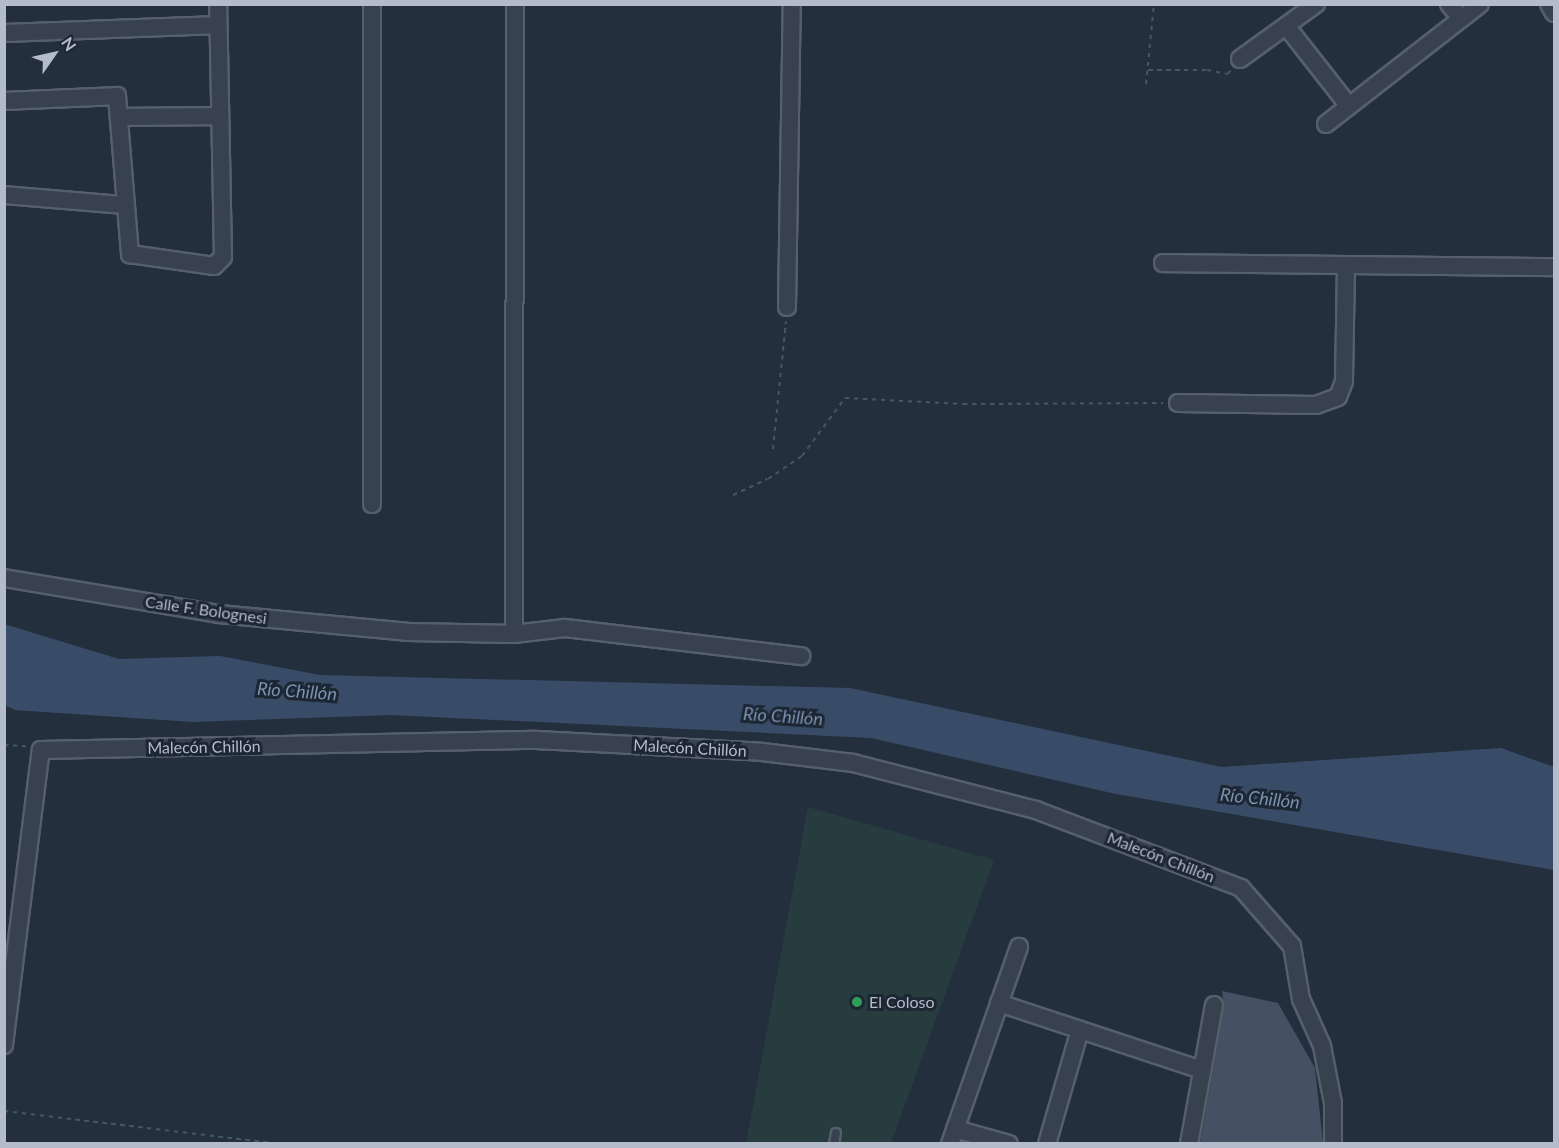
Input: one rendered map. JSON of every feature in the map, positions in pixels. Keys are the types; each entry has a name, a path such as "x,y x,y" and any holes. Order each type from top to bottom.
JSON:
{"street":[{"path":"4,101 114,95 120,100 123,205 127,248 135,258 219,263 223,257 218,4"},
{"path":"372,4 372,504"},
{"path":"514,634 515,4"},
{"path":"787,307 792,4"},
{"path":"1240,59 1316,4"},
{"path":"1449,4 1461,19"},
{"path":"1326,124 1480,4"},
{"path":"1549,4 1554,13"},
{"path":"4,33 218,25"},
{"path":"1287,27 1349,106"},
{"path":"121,117 220,116"},
{"path":"4,195 123,205"},
{"path":"1162,263 1554,267"},
{"path":"1178,403 1316,405 1338,397 1344,381 1346,265"},
{"name":"Calle F. Bolognesi","path":"4,578 219,614 409,632 514,634 565,628 801,656"},
{"name":"Malecón Chillón","path":"40,750 536,740 762,752 852,763 1036,810 1241,888 1293,946 1301,999 1322,1046 1333,1103 1333,1143"},
{"path":"4,1045 40,750"},
{"path":"1009,1143 953,1136 1019,947"},
{"path":"999,1003 1201,1070"},
{"path":"1189,1143 1214,1005"},
{"path":"1047,1143 1080,1030"}],"lane":[{"path":"834,1143 836,1133"}],"path":[{"path":"1146,84 1154,4"},
{"path":"1148,70 1207,70 1228,74 1240,59"},
{"path":"773,449 787,307"},
{"path":"733,495 768,479 802,456 845,398 963,404 1178,403"},
{"path":"4,745 40,750"},
{"path":"4,1111 282,1143"}],"green space":[{"name":"El Coloso","path":"808,807 994,860 891,1143 746,1144"}],"water":[{"name":"Río Chillón","path":"4,624 119,659 220,656 320,675 850,688 1222,767 1501,748 1554,767 1554,870 1116,794 871,738 391,715 192,722 15,710 5,705"}],"building":[{"path":"1222,991 1278,1003 1315,1068 1323,1143 1200,1143 1224,1007"}],"place":[{"name":"El Coloso","path":"857,1002"}]}
